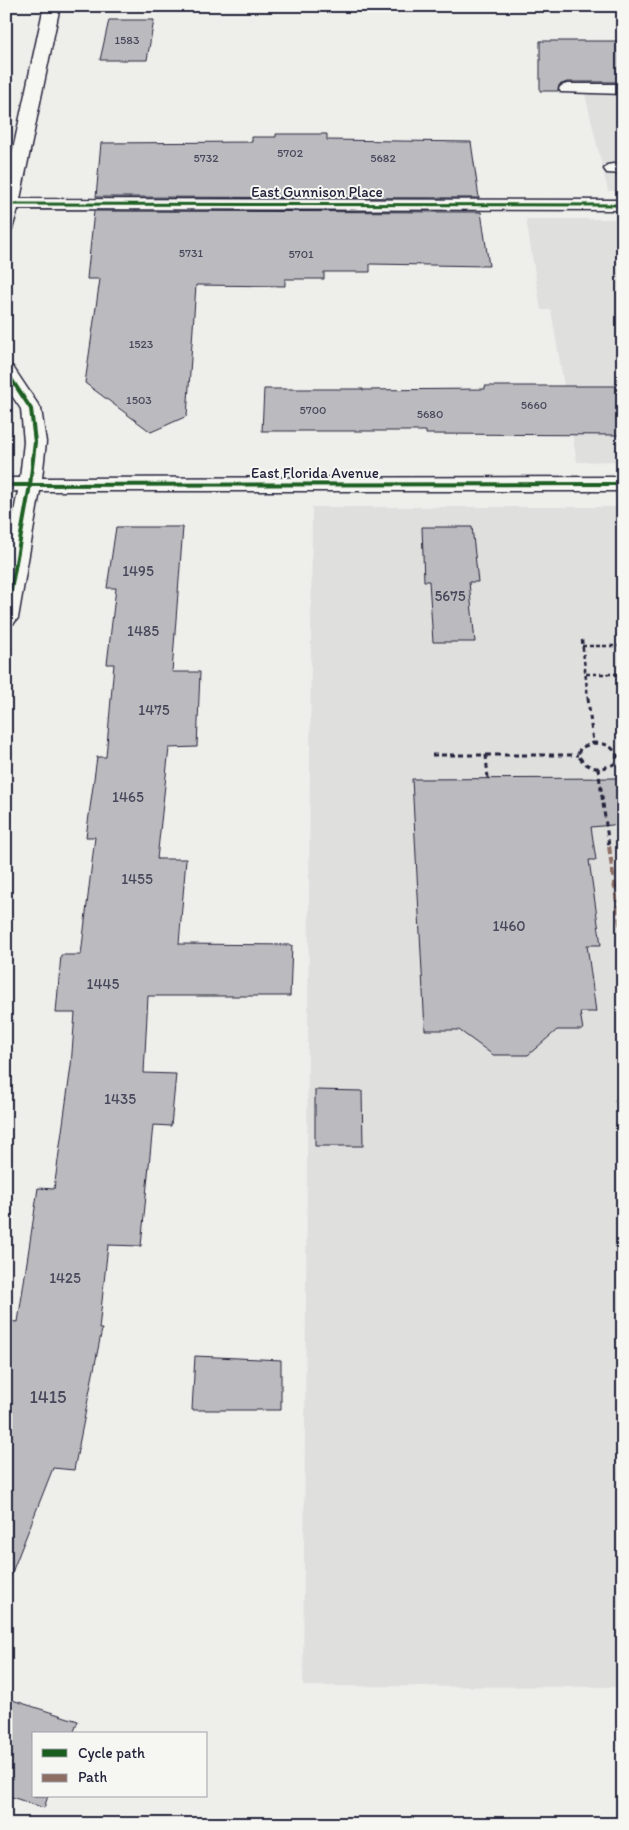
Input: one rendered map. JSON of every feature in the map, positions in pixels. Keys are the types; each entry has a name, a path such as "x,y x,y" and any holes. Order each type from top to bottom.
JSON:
{"street":[{"path":"6,225 52,6"},
{"path":"567,90 623,90"},
{"name":"East Gunnison Place","path":"11,204 623,205"},
{"path":"6,371 23,394 33,416 35,442 30,485 6,618"},
{"name":"East Florida Avenue","path":"6,485 623,484"}],"path":[{"path":"582,640 594,743"},
{"path":"582,646 623,646"},
{"path":"586,674 623,674"},
{"path":"578,755 580,748 594,743 610,746 617,756"},
{"path":"432,755 578,755"},
{"path":"486,755 488,779"},
{"path":"578,755 586,765 598,768 614,764 617,756"},
{"path":"617,756 623,756"},
{"path":"598,768 609,846"},
{"path":"615,1102 623,1093"}],"shaded area":[{"path":"581,77 623,77 623,191 608,191"},
{"path":"526,219 623,219 623,461 577,462 551,310 541,310"},
{"path":"312,507 623,507 623,1687 303,1686"}],"building":[{"path":"109,20 154,20 147,60 100,60"},
{"path":"540,41 623,41 623,82 567,82 559,85 558,91 540,91"},
{"path":"276,134 327,134 327,140 471,142 479,198 96,197 101,143 252,142 252,137 276,137"},
{"path":"94,211 481,212 489,266 370,264 370,272 324,272 324,279 285,279 285,286 196,285 187,416 151,432 85,383 100,279 87,279"},
{"path":"485,386 623,386 623,435 426,434 426,431 262,431 264,389 485,389"},
{"path":"116,527 183,527 172,672 200,672 197,747 169,748 157,859 186,859 179,944 292,945 290,996 148,996 144,1073 176,1074 171,1126 153,1125 141,1246 108,1245 99,1329 102,1329 74,1470 53,1468 9,1580 6,1580 6,1321 18,1322 38,1188 54,1189 71,1066 75,1013 56,1013 61,955 81,955 95,837 86,837 97,757 106,757 114,664 107,664 116,588 107,588"},
{"path":"422,527 472,527 478,582 469,582 475,642 433,642 429,581 424,581"},
{"path":"623,778 623,824 591,827 596,860 589,860 601,945 587,945 596,1012 580,1012 583,1030 557,1030 528,1055 493,1055 459,1030 425,1030 412,779"},
{"path":"315,1090 362,1091 363,1146 315,1146"},
{"path":"195,1356 281,1360 281,1410 192,1410"},
{"path":"6,1698 78,1721 74,1732 32,1732 32,1798 47,1798 44,1808 6,1795"}],"marked path":[{"path":"609,846 623,946"}],"cycle path":[{"path":"11,204 623,205"},
{"path":"6,371 31,409 35,442 30,485 6,618"},
{"path":"6,485 623,484"}]}
